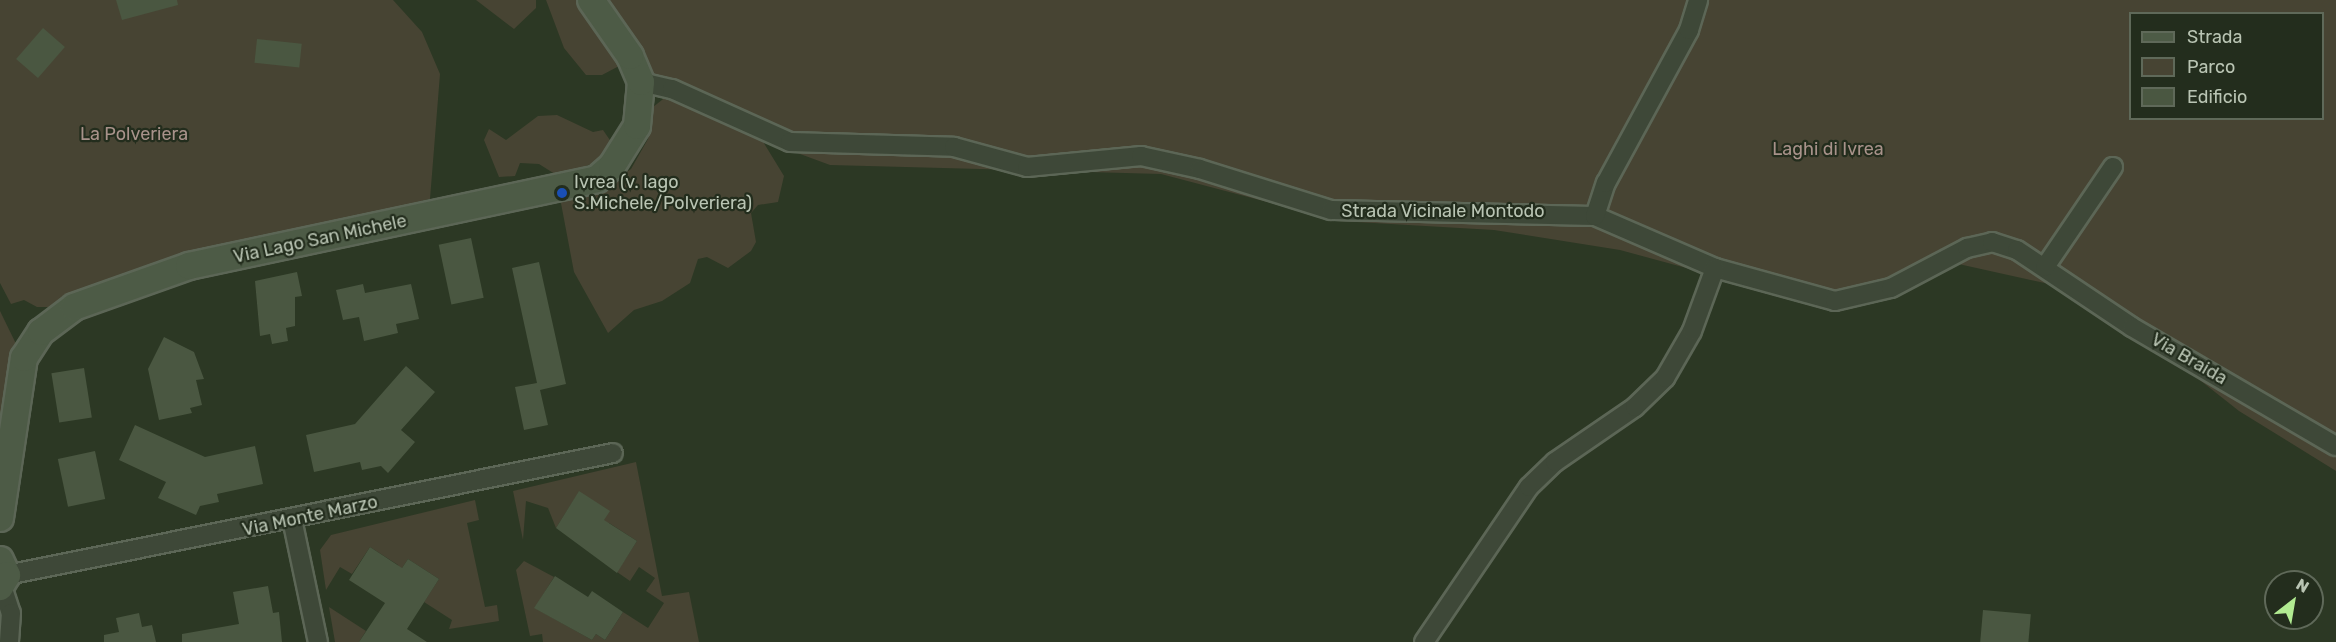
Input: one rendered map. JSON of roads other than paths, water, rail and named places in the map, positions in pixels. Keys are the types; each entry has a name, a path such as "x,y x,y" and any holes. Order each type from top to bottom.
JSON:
{"main road":[{"name":"Via Lago San Michele","path":"0,518 20,372 32,344 56,319 98,297 189,266 597,179 612,166 637,126 641,82 630,56 591,0"}],"street":[{"path":"1595,216 1606,183 1683,40 1698,0"},
{"name":"Strada Vicinale Montodo","path":"641,82 672,89 790,142 954,147 1027,167 1141,156 1200,169 1331,210 1595,216"},
{"path":"2045,267 2113,167"},
{"name":"Via Braida","path":"1595,216 1715,268 1834,301 1891,288 1967,248 1992,242 2018,250 2132,327 2336,446"},
{"path":"1424,642 1529,486 1555,462 1635,407 1665,378 1692,330 1715,268"},
{"name":"Via Monte Marzo","path":"2,577 613,453"},
{"path":"292,519 318,642"},
{"path":"2,577 11,613 9,642"}],"place":[{"name":"Ivrea (v. lago S.Michele/Polveriera)","path":"562,193"}],"park label":[{"name":"La Polveriera","path":"134,134"},
{"name":"Laghi di Ivrea","path":"1828,149"}]}
